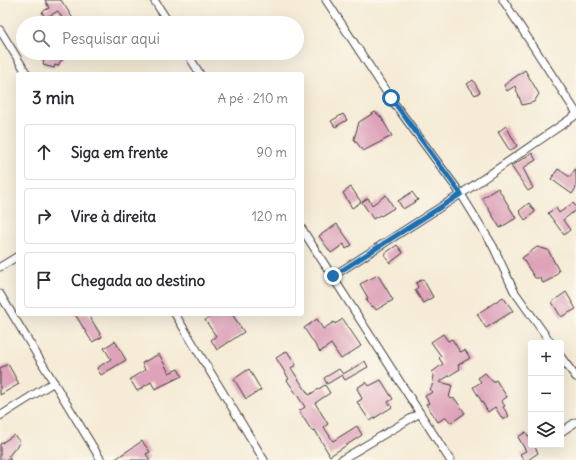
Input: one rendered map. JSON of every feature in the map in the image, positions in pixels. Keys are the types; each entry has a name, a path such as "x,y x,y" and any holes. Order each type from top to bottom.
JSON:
{"street":[{"path":"154,0 164,16"},
{"path":"326,0 391,98 461,194 493,246 514,291 549,340"},
{"path":"503,0 576,112"},
{"path":"0,30 16,56"},
{"path":"18,60 26,72"},
{"path":"191,60 199,72"},
{"path":"333,276 461,194 576,115"},
{"path":"304,232 450,460"},
{"path":"0,267 16,257"},
{"path":"0,294 101,460"},
{"path":"175,316 264,460"},
{"path":"564,361 576,377"},
{"path":"0,416 54,382"},
{"path":"341,460 420,413"},
{"path":"564,430 576,422"}],"building":[{"path":"45,0 61,0 71,16 61,16 58,11 49,16 44,16 42,12 49,8"},
{"path":"44,60 61,60 58,66 55,65 54,68 43,65"},
{"path":"525,70 539,94 534,102 522,105 515,86 507,91 504,85"},
{"path":"473,80 480,92 475,95 467,84"},
{"path":"375,112 381,117 392,136 363,151 354,139 359,122"},
{"path":"343,114 347,120 335,127 331,121"},
{"path":"506,126 517,146 510,151 498,132"},
{"path":"532,153 536,160 523,168 533,188 528,191 511,166"},
{"path":"576,168 576,188 572,194 551,179 558,169 570,177"},
{"path":"351,187 361,202 352,208 343,193"},
{"path":"498,188 516,218 500,228 482,198"},
{"path":"412,192 418,200 403,209 398,201"},
{"path":"386,195 394,208 373,219 362,202 368,198 372,205"},
{"path":"529,203 535,212 525,220 519,211"},
{"path":"573,203 576,210 563,220 570,230 564,235 548,213 556,208 559,213"},
{"path":"337,224 352,245 346,249 344,244 331,253 319,236"},
{"path":"397,245 403,253 390,263 384,254"},
{"path":"537,247 548,250 559,271 553,278 543,283 540,278 535,278 522,258"},
{"path":"378,275 393,300 376,310 373,306 371,307 366,299 368,298 360,284"},
{"path":"423,279 433,297 423,303 415,290 418,287 416,283"},
{"path":"566,292 576,309 561,317 552,302"},
{"path":"503,297 513,311 486,328 477,314"},
{"path":"76,316 89,316 102,337 92,342"},
{"path":"211,316 233,316 244,332 217,350 211,340 216,336 205,320"},
{"path":"317,319 323,329 334,322 335,324 343,319 361,346 341,359 331,344 320,352 304,328"},
{"path":"443,334 448,341 452,339 460,352 465,350 470,358 458,365 460,369 439,382 452,385 449,398 455,399 465,413 451,423 446,417 438,422 426,404 429,403 425,396 433,392 430,389 434,376 432,372 443,364 439,358 441,356 431,342"},
{"path":"115,341 126,360 101,375 97,368 111,359 104,348"},
{"path":"287,351 296,365 291,368 309,395 325,385 330,393 315,403 328,424 324,427 333,441 357,426 362,435 330,456 315,430 312,431 299,411 305,407 287,380 289,379 276,358"},
{"path":"159,354 169,373 178,369 182,376 155,389 151,382 137,391 130,379 145,370 142,363"},
{"path":"365,361 368,367 345,380 342,375 327,384 324,378 339,369 343,374"},
{"path":"8,364 19,384 0,395 0,368"},
{"path":"249,369 261,390 246,399 234,379"},
{"path":"485,373 493,382 496,380 507,397 501,401 509,416 503,420 495,407 488,412 473,387 481,382 478,378"},
{"path":"381,380 393,399 388,402 392,407 370,421 357,402 362,399 357,388 366,382 369,386"},
{"path":"526,432 528,436 528,448 536,448 538,453 528,460 524,460 520,454 526,451 518,437"},
{"path":"14,435 20,442 8,457 11,460 0,460 0,444"},
{"path":"142,441 150,452 146,454 150,460 114,460"}],"route":[{"path":"333,276 461,194 391,98"}]}
